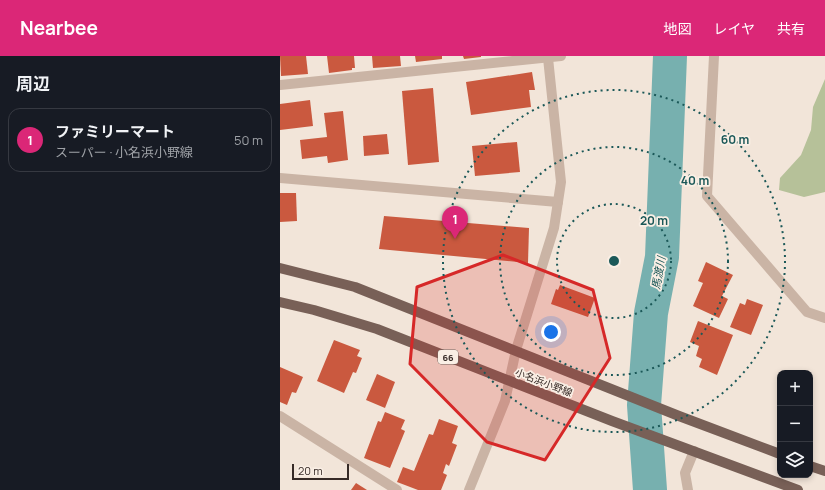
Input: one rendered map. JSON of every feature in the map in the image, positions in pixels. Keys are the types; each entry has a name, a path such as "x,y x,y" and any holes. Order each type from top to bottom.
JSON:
{"main road":[{"name":"小名浜小野線","path":"280,268 355,287 679,416 777,453"},
{"name":"小名浜小野線","path":"280,302 314,310 378,329 510,382 798,490"},
{"path":"813,467 825,471"}],"street":[{"path":"280,85 560,56"},
{"path":"714,56 707,196 807,312 825,318"},
{"path":"469,490 505,401 516,350 554,228 561,182 548,58"},
{"path":"280,178 558,202"},
{"path":"280,416 397,490"},
{"path":"688,490 685,473 694,451"}],"highlighted area":[{"path":"503,255 593,290 610,358 545,460 487,442 410,364 417,287"}],"green space":[{"path":"825,79 825,192 804,197 779,190 780,178 801,155 811,130 813,107"}],"building":[{"path":"280,56 306,56 308,74 281,76"},
{"path":"327,56 354,56 355,68 352,68 352,70 329,73"},
{"path":"372,56 400,56 401,66 373,68"},
{"path":"415,56 442,56 442,59 416,62"},
{"path":"463,56 481,56 481,57 464,59"},
{"path":"532,72 535,90 529,90 531,107 471,115 466,82"},
{"path":"433,88 439,162 408,165 402,91"},
{"path":"310,100 313,126 280,130 280,104"},
{"path":"343,111 348,160 328,163 327,156 302,159 300,140 327,137 324,113"},
{"path":"387,134 389,154 364,156 363,136"},
{"path":"517,142 520,172 475,176 472,146"},
{"path":"280,193 296,193 297,221 280,222"},
{"path":"384,216 529,228 528,263 379,249"},
{"path":"706,262 733,275 722,296 728,299 719,318 693,306 703,283 698,281"},
{"path":"560,285 595,298 588,317 551,304 556,289 558,290"},
{"path":"747,299 763,305 751,335 730,327 740,303 745,305"},
{"path":"698,321 733,335 717,375 699,367 702,359 696,356 699,346 690,342"},
{"path":"334,340 360,350 357,356 362,358 356,373 353,372 344,393 317,381"},
{"path":"280,367 303,377 296,393 292,392 287,405 280,402"},
{"path":"377,374 395,382 385,408 366,400"},
{"path":"385,412 405,420 401,429 405,431 390,468 364,458 378,421 381,422"},
{"path":"439,419 458,426 452,443 457,445 449,466 446,464 443,473 447,475 441,490 418,490 397,482 403,467 414,471 429,434 433,435"},
{"path":"356,483 367,490 351,490"}],"waterway":[{"name":"馬渡川","path":"650,490 644,405 651,313 662,257 670,56"}],"place":[{"name":"ファミリーマート","path":"455,239"}]}
